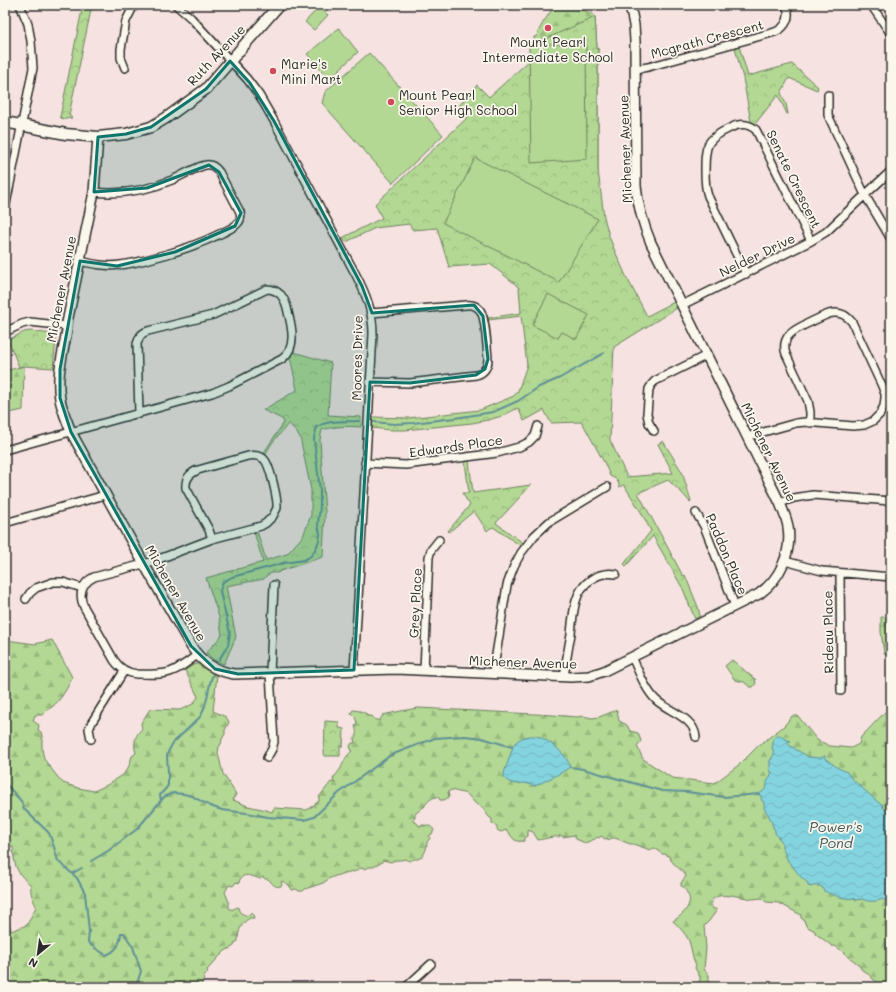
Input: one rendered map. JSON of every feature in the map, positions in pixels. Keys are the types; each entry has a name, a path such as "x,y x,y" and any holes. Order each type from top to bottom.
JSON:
{"main road":[{"name":"Ruth Avenue","path":"5,122 66,134 98,137 126,134 151,127 206,89 279,5"}],"street":[{"path":"5,210 8,174 22,125 33,68 28,24 20,5"},
{"path":"125,68 121,58 121,49 126,21 134,5"},
{"name":"Moores Drive","path":"176,5 191,18 250,83 274,121 367,298 373,329 354,670"},
{"name":"Michener Avenue","path":"98,137 94,192 67,326 60,369 59,386 62,404 71,432 190,646 197,655 210,666 224,672 238,674 391,669 578,678 594,675 759,594 767,588 777,576 785,561 789,543 789,532 786,518 780,503 648,235 642,218 637,194 636,177 636,69 634,29 630,5"},
{"name":"Mcgrath Crescent","path":"636,69 775,32 782,28 787,22 788,14 786,5"},
{"path":"871,5 891,34"},
{"path":"828,95 828,115 865,195 891,239"},
{"name":"Senate Crescent","path":"746,274 708,196 706,188 706,150 710,142 718,133 740,124 750,126 756,130 811,241"},
{"path":"80,261 99,265 117,266 166,255 207,240 236,225 241,218 240,212 219,172 215,167 209,165 202,166 147,188 116,193 94,192"},
{"name":"Nelder Drive","path":"682,305 746,274 826,232 891,171"},
{"path":"5,450 138,414 221,390 271,365 285,357 291,346 292,330 286,304 281,295 274,290 267,289 213,315 148,331 142,334 137,344 138,414"},
{"path":"370,382 410,383 476,375 480,374 488,363 483,316 480,310 474,306 466,305 371,314"},
{"path":"747,437 801,422 810,423 853,426 864,425 877,418 884,406 885,394 852,322 842,314 834,312 829,313 796,329 789,334 785,342 784,350 808,401 810,423"},
{"path":"5,332 30,322 67,326"},
{"path":"654,431 646,414 648,391 650,386 655,381 707,356"},
{"name":"Edwards Place","path":"365,464 406,465 497,453 519,447 529,442 535,436 538,426"},
{"path":"197,655 173,671 165,674 133,674 124,671 114,660 84,607 81,598 82,588 94,577 144,564 212,539 261,526 266,523 273,516 277,508 277,498 268,465 262,458 255,455 248,456 195,471 189,476 186,488 209,530 212,539"},
{"path":"493,674 507,585 514,566 521,553 534,536 549,522 607,487"},
{"path":"5,523 106,494"},
{"path":"780,503 799,496 813,495 891,501"},
{"name":"Paddon Place","path":"696,513 704,526 735,606"},
{"name":"Grey Place","path":"424,670 429,558 432,550 439,540"},
{"path":"785,561 813,569 840,573 891,577"},
{"path":"564,677 575,606 579,593 586,584 596,576 606,573 616,574"},
{"name":"Rideau Place","path":"840,573 841,691"},
{"path":"26,599 36,588 53,582 63,582 82,588"},
{"path":"267,758 274,742 270,673 274,585"},
{"path":"632,657 650,693 660,703 688,721 693,727 696,737"},
{"path":"91,739 89,732 92,722 124,671"},
{"path":"406,987 431,964"}],"highlighted area":[{"path":"230,61 250,83 274,121 362,286 372,313 474,305 483,316 488,359 485,369 476,375 410,383 370,382 354,670 238,674 215,669 191,646 71,432 60,398 60,369 80,261 117,266 175,252 235,226 241,213 219,172 209,165 147,188 94,192 98,137 126,134 151,127 206,89"}],"green space":[{"path":"83,5 92,5 69,115 72,118 65,119 60,117"},
{"path":"554,5 573,6 577,10 583,10 593,14 595,17 598,48 598,175 545,41 543,38 536,43 534,39"},
{"path":"319,7 328,15 314,30 305,22"},
{"path":"595,17 598,48 598,170 604,217 609,236 626,276 647,316 674,302 677,308 614,347 610,440 627,477 673,473 658,444 663,441 682,472 691,501 690,502 668,480 638,493 683,576 685,575 698,607 700,616 695,619 683,589 653,536 626,566 624,564 651,531 624,485 619,487 616,479 610,476 582,422 551,423 544,410 524,421 518,408 502,416 472,423 405,430 372,428 373,417 408,418 480,410 514,396 518,391 527,365 521,316 488,320 488,318 521,313 519,288 490,264 449,267 437,228 413,230 409,224 375,228 346,242 342,238 382,218 375,204 468,117 458,107 477,85 489,97 530,60 529,44 536,43"},
{"path":"339,28 358,52 329,79 307,54"},
{"path":"529,44 586,44 587,159 531,163"},
{"path":"739,46 748,76 792,64 818,87 817,90 789,78 781,93 786,104 788,114 778,95 755,124 751,122 743,78 735,48"},
{"path":"369,53 443,135 393,183 322,103 325,92"},
{"path":"475,158 598,219 559,282 443,223"},
{"path":"548,294 589,315 576,339 562,332 558,338 532,325"},
{"path":"30,331 52,334 56,340 53,368 19,367 8,340 24,332"},
{"path":"294,352 331,363 328,415 361,417 361,427 351,426 322,430 320,440 325,513 323,557 280,571 278,573 270,574 264,579 226,586 236,637 224,664 215,661 206,653 222,635 219,617 206,578 263,562 254,532 257,531 266,560 287,554 303,536 311,515 311,490 300,437 289,423 272,443 265,455 263,454 284,422 282,419 263,410 297,390 291,361 289,359"},
{"path":"24,366 23,410 5,414 5,371"},
{"path":"469,461 473,493 531,485 496,523 523,543 521,546 493,527 487,531 474,511 449,532 448,531 470,505 462,493 469,493 465,462"},
{"path":"881,617 891,618 891,657 884,654 881,632"},
{"path":"5,639 35,644 52,640 72,677 58,701 42,715 35,715 33,721 39,725 38,730 41,732 42,736 44,759 63,783 94,791 123,775 129,766 132,756 136,753 136,737 142,729 141,723 150,709 180,710 193,704 198,697 185,670 195,664 199,664 217,675 213,711 226,717 229,722 218,753 223,774 236,794 233,800 248,806 272,812 274,808 307,810 319,801 319,797 331,782 334,783 333,779 352,751 350,746 352,743 355,743 355,726 357,723 355,717 351,713 353,710 360,711 379,721 383,715 418,708 577,717 583,716 592,718 617,710 619,721 627,725 630,731 638,733 641,741 637,746 643,759 672,778 715,783 740,764 758,746 784,726 792,716 798,716 817,740 830,746 851,748 859,744 861,737 886,711 891,703 891,987 881,986 842,951 835,946 832,946 815,933 815,931 806,926 804,920 801,918 801,915 779,903 766,902 762,898 753,899 731,895 718,897 711,901 712,908 717,910 704,926 706,948 704,969 709,975 710,982 719,987 692,987 700,981 700,977 695,968 696,965 689,941 673,921 683,913 688,905 689,897 685,888 681,886 681,883 686,876 672,862 669,856 662,854 653,848 650,850 615,838 608,840 607,838 605,839 601,836 585,843 576,839 574,835 563,837 560,835 559,837 538,840 533,832 528,830 528,836 524,841 517,841 506,830 501,832 497,830 497,826 492,823 492,819 482,807 475,803 467,794 451,790 448,792 449,797 444,800 440,800 438,797 433,798 426,803 424,807 415,814 415,818 412,820 419,826 427,825 434,830 429,836 430,838 427,842 424,854 418,859 408,861 405,859 391,862 383,860 381,863 373,867 364,869 360,868 353,872 351,871 346,874 344,873 303,891 296,889 292,890 289,885 282,881 281,886 276,886 273,885 268,879 263,877 260,879 247,875 240,879 239,883 236,882 233,886 229,885 225,892 229,902 229,908 232,909 238,907 240,912 247,916 252,912 254,918 250,918 242,925 239,931 238,941 234,946 225,951 207,970 208,973 204,975 201,985 198,987 5,987 5,921 9,923 11,931 27,925 36,907 31,894 31,885 22,876 15,864 13,847 5,844"},
{"path":"732,660 756,680 753,687 750,687 744,682 735,680 725,666"},
{"path":"325,721 339,722 339,728 344,729 343,746 340,746 340,756 324,756"}],"water":[{"name":"Power's Pond","path":"777,735 791,741 787,742 791,747 808,757 821,758 825,756 825,759 847,772 851,778 882,804 887,812 891,814 891,898 885,901 882,899 877,901 867,901 863,899 856,900 854,898 843,898 831,894 824,891 819,885 811,887 808,886 808,883 788,861 782,847 782,842 775,833 770,818 764,808 764,802 759,794 766,787 767,781 772,772 770,771 770,760 774,755 772,747"},
{"path":"537,736 552,744 566,758 570,767 535,786 525,783 516,784 509,782 504,778 504,773 514,744 524,737"}],"waterway":[{"path":"374,422 394,424 413,423 493,412 518,401 539,387 560,378 604,353"},
{"path":"219,660 228,645 230,633 220,591 223,582 232,577 284,563 304,560 311,556 319,541 320,534 318,524 320,491 314,439 316,427 321,424 337,421 359,421"},
{"path":"161,800 160,795 168,785 168,752 173,743 200,717 203,712 213,674"},
{"path":"91,861 108,851 137,829 164,797 173,793 192,796 210,806 222,810 268,817 304,820 314,817 339,793 391,755 435,738 465,736 482,738 512,747"},
{"path":"570,767 583,769 662,791 687,792 724,797 759,794"},
{"path":"5,783 21,801 24,809 49,833 58,861 77,878 85,893 89,931 88,942 106,955 115,949 119,944 121,933 124,933 133,947 141,971 136,987"},
{"path":"73,873 82,868"}],"place":[{"name":"Mount Pearl Intermediate School","path":"548,28"},
{"name":"Marie's Mini Mart","path":"273,71"},
{"name":"Mount Pearl Senior High School","path":"391,102"}]}
